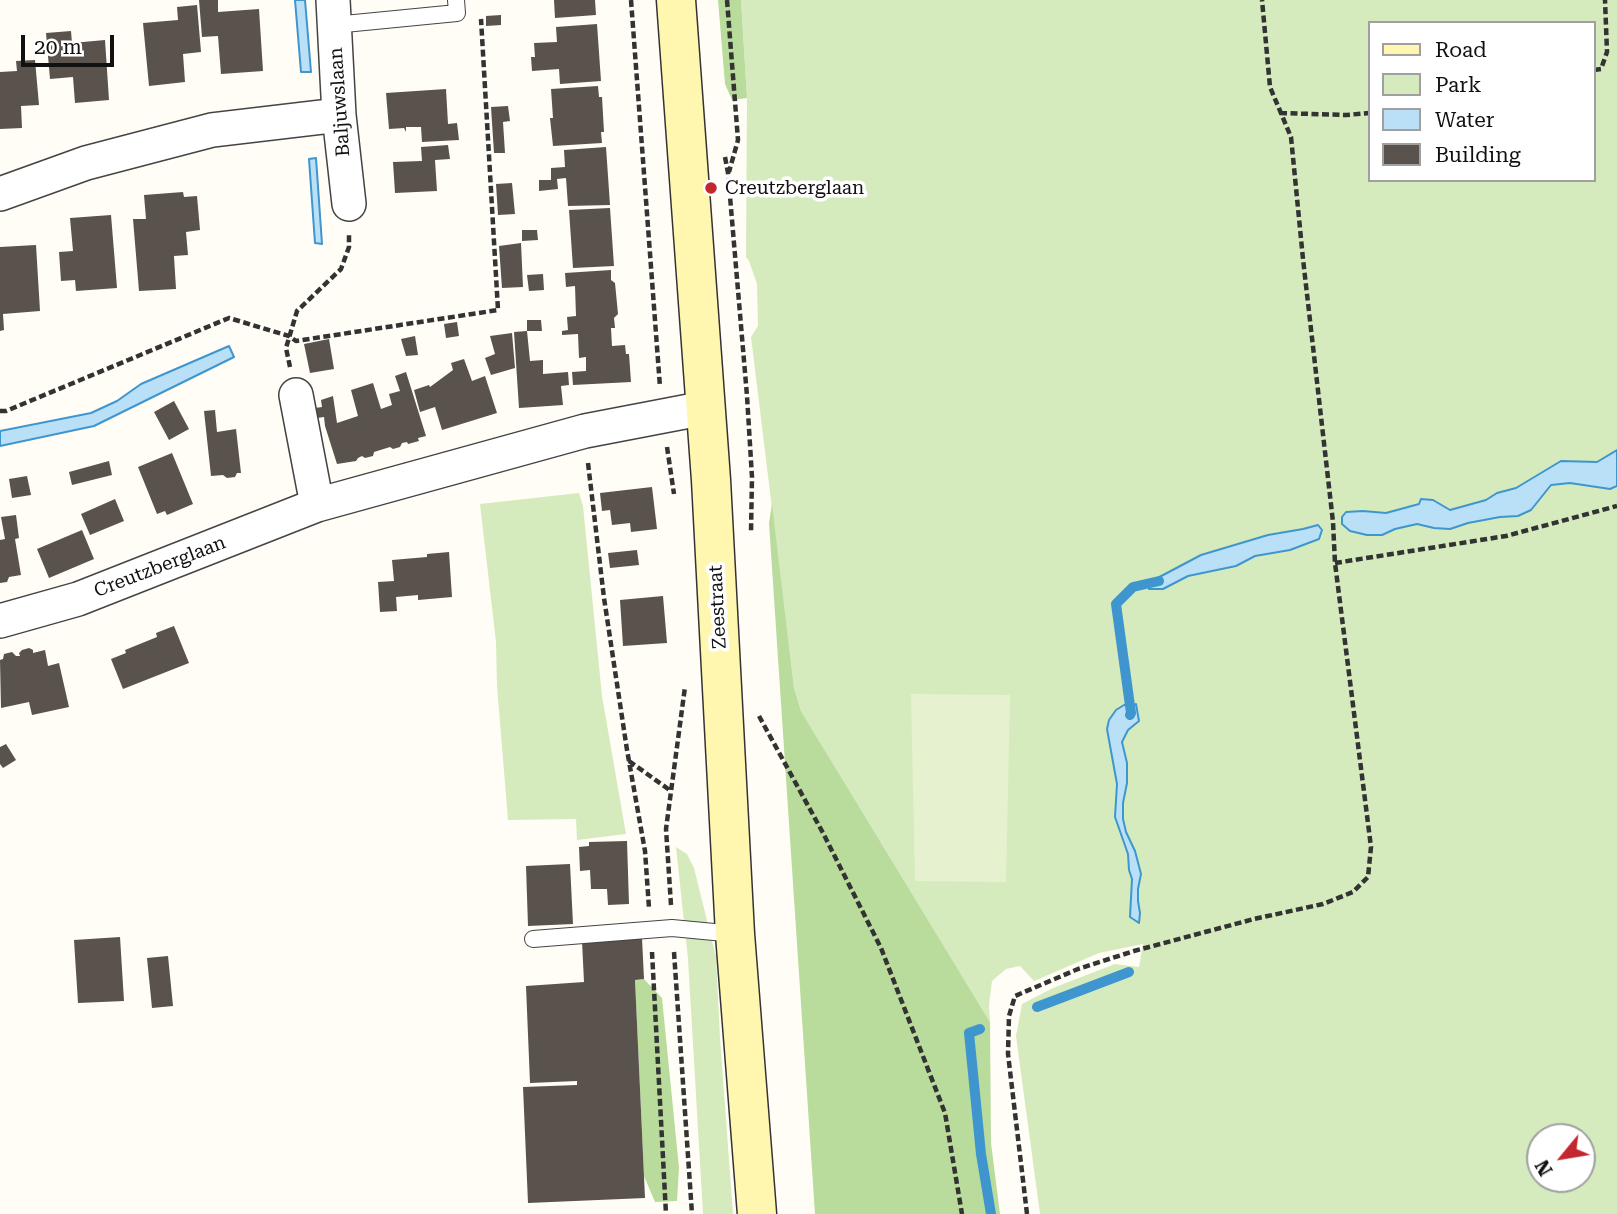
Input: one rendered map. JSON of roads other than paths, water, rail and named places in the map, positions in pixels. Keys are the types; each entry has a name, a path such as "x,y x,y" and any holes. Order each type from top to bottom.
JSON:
{"main road":[{"name":"Zeestraat","path":"676,0 711,480 735,934 757,1214"}],"street":[{"name":"Baljuwslaan","path":"333,12 348,204"},
{"path":"0,194 86,163 212,130 339,115"},
{"path":"296,395 317,505"},
{"name":"Creutzberglaan","path":"0,621 78,599 317,505 584,431 705,408"}],"lane":[{"path":"333,12 456,7"},
{"path":"533,939 672,928 735,934"}],"water":[{"path":"295,0 305,0 311,72 301,72"},
{"path":"316,158 322,244 315,243 309,159"},
{"path":"229,346 234,357 94,426 0,446 0,431 91,413 117,401 141,384"},
{"path":"1617,450 1617,486 1610,489 1570,483 1551,485 1531,510 1518,516 1468,523 1450,529 1417,524 1382,535 1350,531 1342,524 1342,517 1346,512 1386,513 1419,504 1421,499 1433,500 1450,510 1516,488 1561,461 1597,462"},
{"path":"1318,525 1322,530 1319,539 1290,550 1255,556 1236,566 1188,576 1163,589 1149,589 1148,583 1201,555 1268,535"},
{"path":"1136,704 1139,721 1128,730 1122,742 1127,763 1123,819 1141,874 1138,889 1139,923 1130,917 1132,879 1128,854 1115,817 1117,784 1107,729 1116,710 1124,705"}],"waterway":[{"path":"1130,715 1116,604 1133,587 1159,581"},
{"path":"1037,1007 1129,972"},
{"path":"980,1029 969,1033 981,1154 991,1214"}],"place":[{"name":"Creutzberglaan","path":"711,188"}]}
